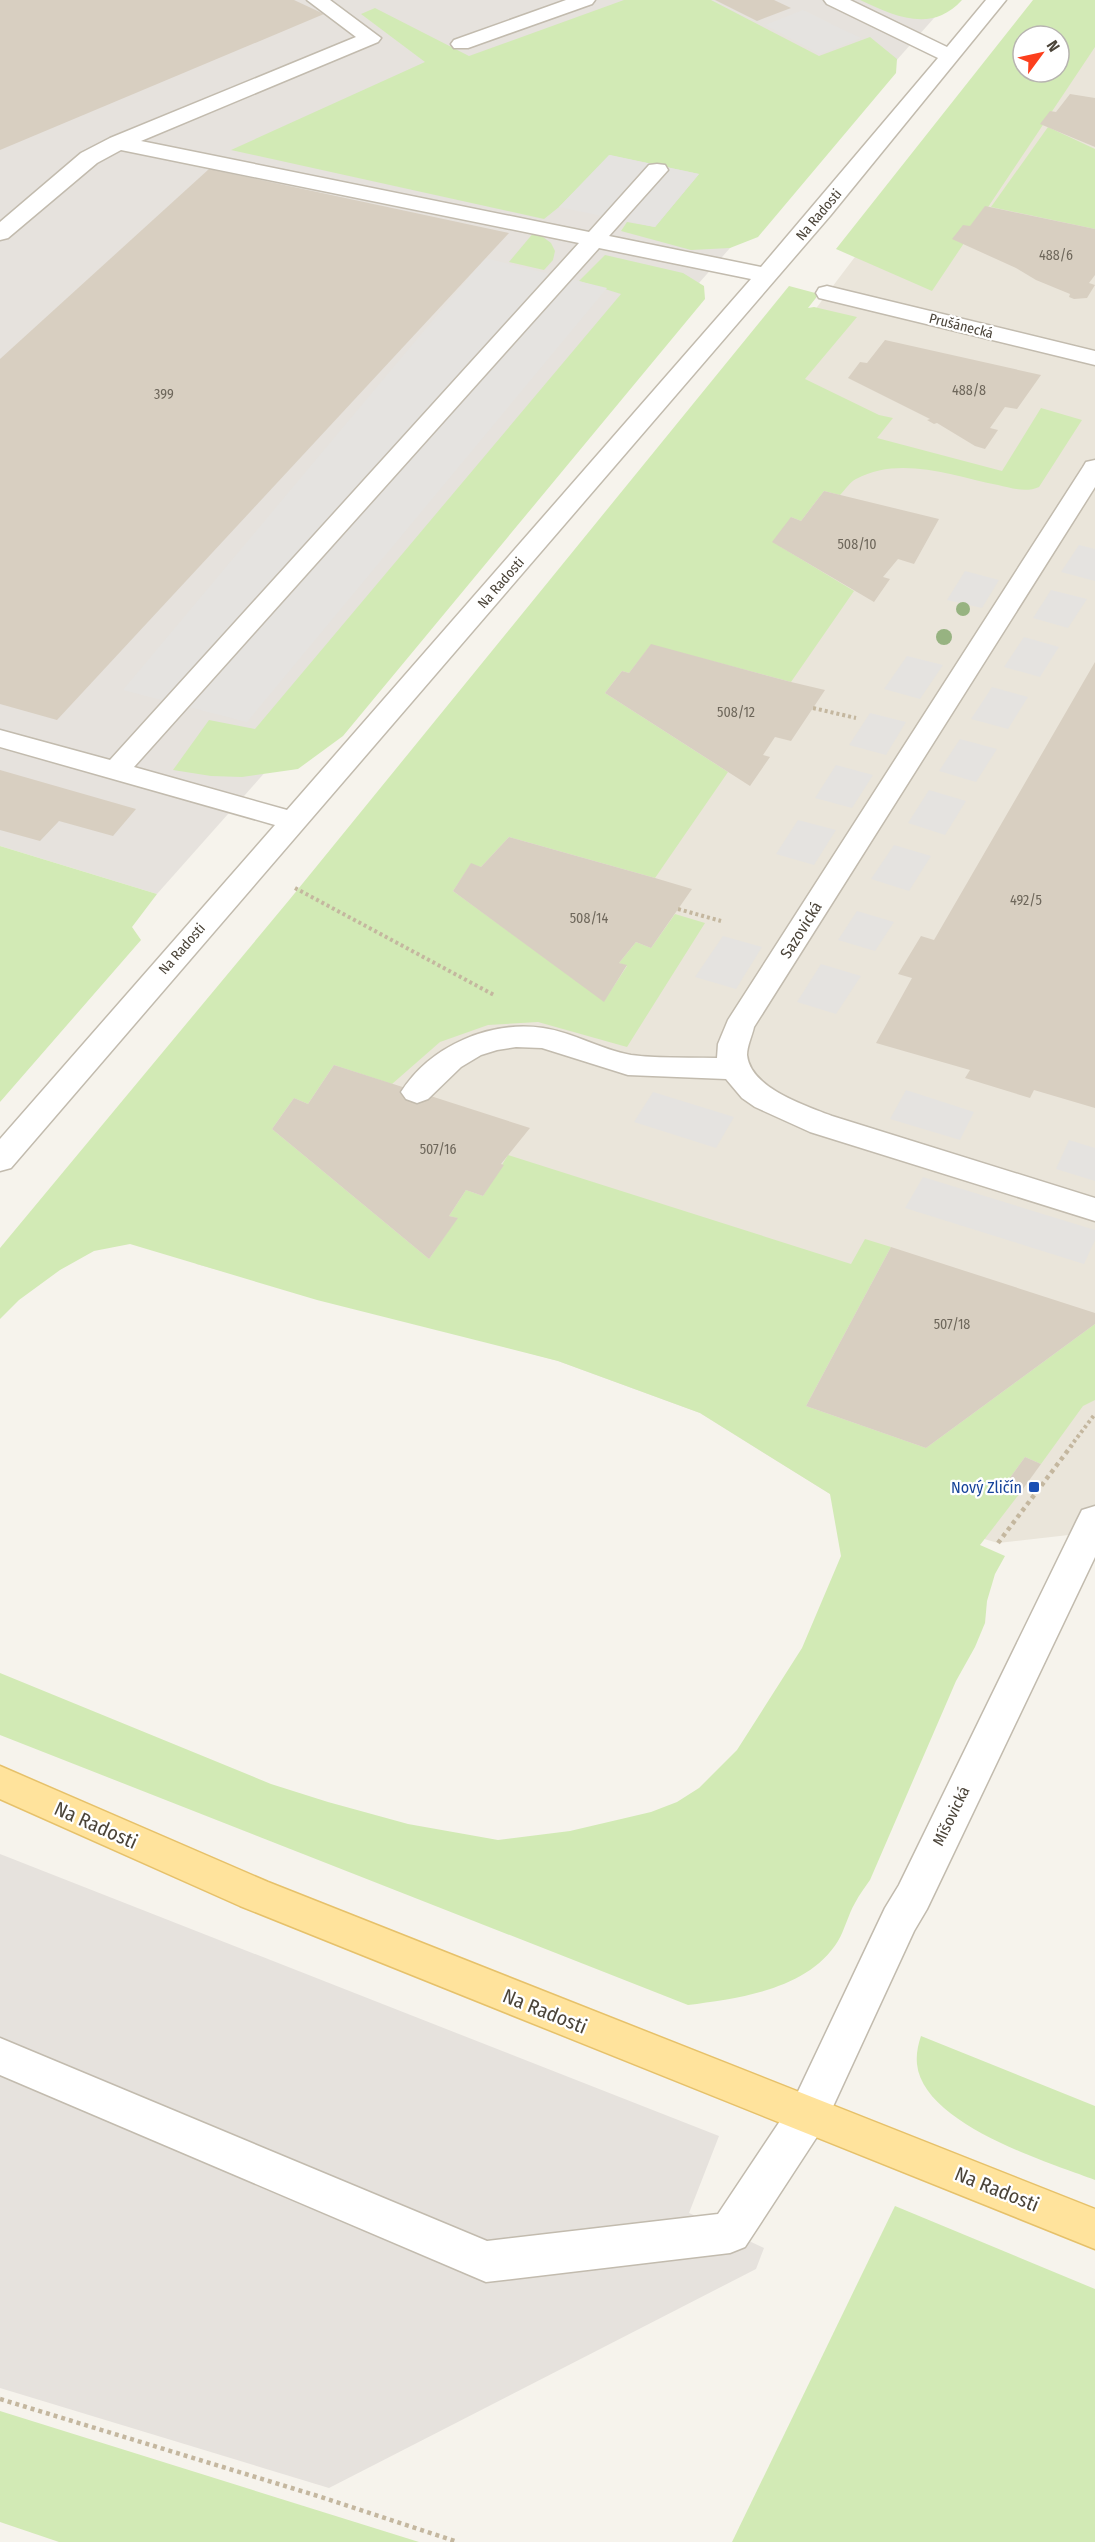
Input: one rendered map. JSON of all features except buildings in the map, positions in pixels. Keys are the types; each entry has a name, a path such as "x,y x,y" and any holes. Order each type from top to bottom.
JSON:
{"main road":[{"name":"Na Radosti","path":"0,1782 254,1894 1095,2229"}],"street":[{"path":"0,232 89,158 118,142 371,38 317,0"},
{"path":"461,44 585,0"},
{"path":"834,0 950,56"},
{"name":"Na Radosti","path":"0,1160 767,275 996,0"},
{"path":"118,142 767,275"},
{"path":"116,770 657,170"},
{"name":"Prušánecká","path":"826,293 1095,358"},
{"name":"Sazovická","path":"736,1069 732,1054 739,1027 1095,466"},
{"path":"0,738 294,821"},
{"path":"417,1092 450,1060 470,1048 493,1040 516,1037 544,1038 628,1065 736,1069 749,1086 770,1102 821,1124 1095,1210"},
{"name":"Míšovická","path":"0,2056 486,2262 730,2233 809,2114 899,1920 913,1897 1095,1520"}],"path":[{"path":"813,708 856,718"},
{"path":"255,866 377,934 468,979 528,1016 544,1038"},
{"path":"678,909 721,921"},
{"path":"998,1543 1095,1414"},
{"path":"0,2399 321,2497 458,2542"}],"shaded area":[{"path":"0,0 950,0 157,894 0,846"},
{"path":"1049,0 1095,0 1095,1532 998,1543 830,1494 700,1413 558,1361 196,1264 368,868 774,364 1011,50 1011,84 1071,84 1071,24 1031,24"},
{"path":"803,10 861,38 820,54 765,25"},
{"path":"609,155 699,174 655,227 559,207"},
{"path":"485,258 607,288 247,722 123,690"},
{"path":"1079,545 1095,549 1095,581 1061,572"},
{"path":"965,571 999,580 982,608 947,600"},
{"path":"1051,590 1087,599 1068,628 1033,618"},
{"path":"1024,637 1059,647 1040,677 1004,667"},
{"path":"907,656 943,665 920,699 884,689"},
{"path":"992,687 1028,697 1008,729 971,719"},
{"path":"870,713 906,722 886,755 849,745"},
{"path":"960,739 997,749 976,782 939,771"},
{"path":"836,765 873,775 852,808 815,798"},
{"path":"929,790 966,801 945,835 908,823"},
{"path":"798,820 836,830 814,865 776,854"},
{"path":"894,845 931,856 909,891 871,879"},
{"path":"857,911 894,922 875,951 838,940"},
{"path":"723,936 762,947 736,989 695,977"},
{"path":"821,964 861,976 836,1014 797,1002"},
{"path":"906,1090 974,1112 960,1140 890,1119"},
{"path":"653,1092 734,1117 716,1148 634,1122"},
{"path":"1069,1140 1095,1148 1095,1181 1056,1169"},
{"path":"923,1177 1095,1230 1095,1240 1084,1264 905,1208"},
{"path":"0,1854 719,2136 689,2213 764,2248 756,2269 329,2488 0,2388"}],"green space":[{"path":"624,0 711,0 819,56 870,37 897,59 896,73 758,237 730,248 691,250 621,231 627,222 655,227 699,174 610,155 559,207 544,219 231,150 425,62 361,14 375,8 469,56"},
{"path":"860,0 962,0 938,17 912,19 886,12"},
{"path":"1033,0 1095,0 1095,47 1071,83 1071,24 1014,24"},
{"path":"1011,28 1011,84 1070,84 932,291 836,249"},
{"path":"1048,127 1095,149 1095,229 991,207"},
{"path":"535,231 551,243 555,251 553,260 544,270 509,262"},
{"path":"605,255 683,273 704,286 705,299 343,736 298,769 242,777 211,776 173,770 209,720 255,729 621,294 579,281"},
{"path":"789,286 819,294 808,308 814,307 857,317 805,379 879,415 893,418 877,438 1002,471 1041,408 1082,420 1039,487 1034,489 1013,489 927,470 890,469 873,472 856,479 840,495 824,491 801,521 791,517 781,547 854,591 791,682 651,645 629,673 622,671 605,693 728,772 655,878 509,837 481,867 471,864 453,891 604,1001 627,966 619,963 636,942 651,948 675,914 705,923 627,1047 538,1022 488,1025 440,1042 392,1084 334,1065 308,1104 294,1098 272,1129 429,1259 457,1218 449,1216 466,1190 483,1196 508,1155 851,1264 865,1239 891,1247 806,1406 926,1448 1095,1324 1095,1400 1083,1406 1041,1464 1025,1457 1004,1486 1020,1493 980,1545 1005,1556 995,1574 987,1601 985,1623 956,1681 870,1880 860,1894 838,1941 825,1958 809,1971 791,1981 750,1995 688,2005 0,1735 0,1673 271,1784 328,1802 408,1824 498,1840 570,1831 651,1812 677,1802 699,1788 737,1750 802,1648 841,1556 830,1494 700,1413 558,1361 317,1300 130,1244 94,1251 60,1270 19,1300 0,1319 0,1248 290,899"},
{"path":"0,846 157,894 132,927 141,940 0,1102"},
{"path":"921,2036 1095,2106 1095,2180 990,2138 963,2122 941,2105 924,2085 917,2064"},
{"path":"895,2206 1095,2289 1095,2542 732,2542"},
{"path":"0,2411 419,2542 59,2542 0,2522"}],"place":[{"name":"Nový Zličín","path":"1034,1487"}]}
